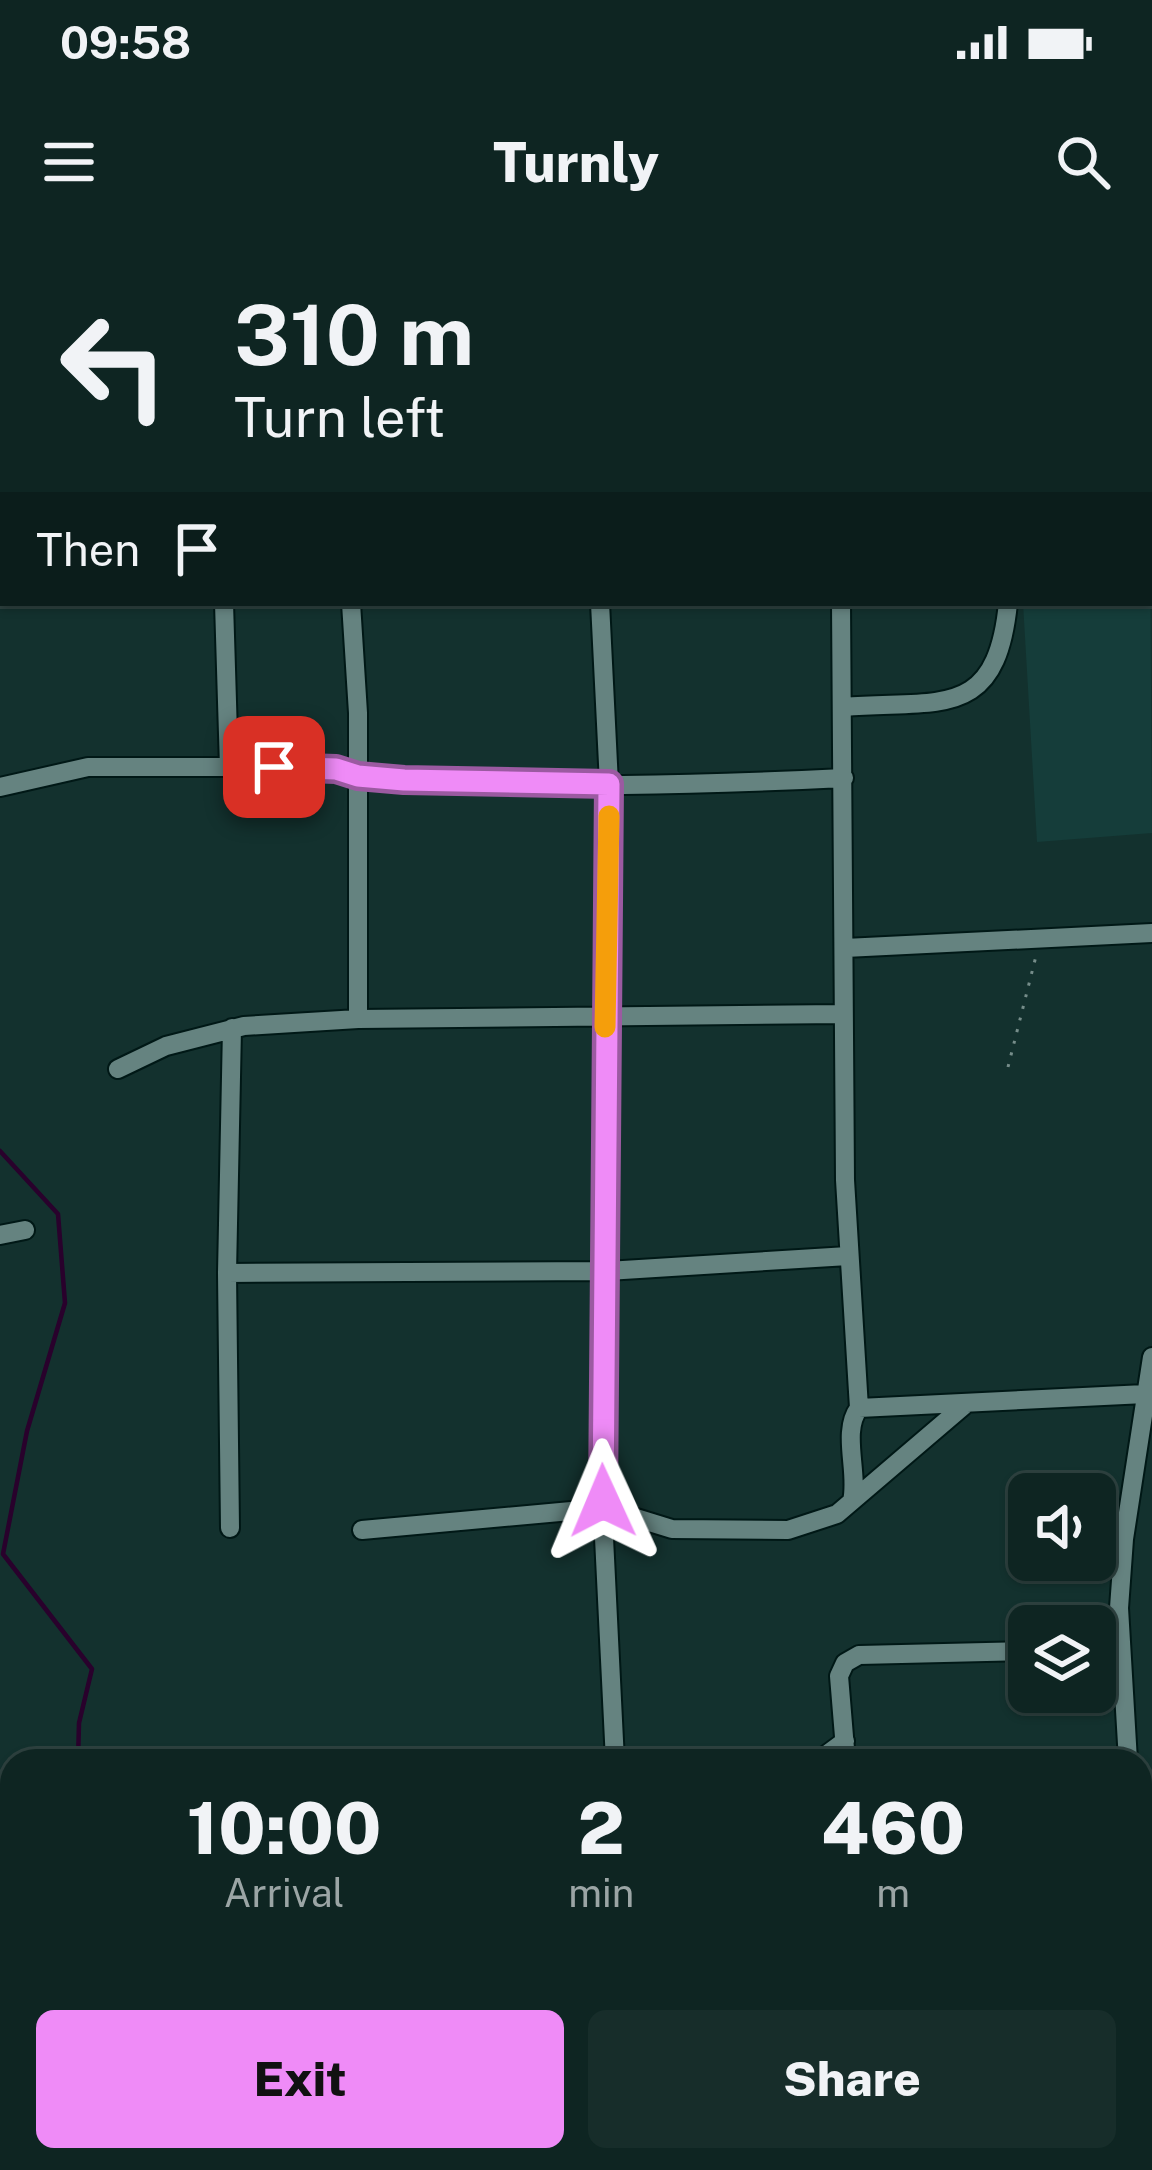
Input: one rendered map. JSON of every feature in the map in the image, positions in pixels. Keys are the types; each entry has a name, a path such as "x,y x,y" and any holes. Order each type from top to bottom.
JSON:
{"street":[{"path":"224,606 229,767"},
{"path":"351,606 358,696 358,1019"},
{"path":"600,606 609,784 607,1271 601,1477 614,1749"},
{"path":"842,606 848,1256 859,1408 851,1422 856,1473 852,1501"},
{"path":"844,707 952,699 976,690 996,661 1007,606"},
{"path":"0,787 88,767 321,767 358,776 609,784 844,778"},
{"path":"845,948 1152,934"},
{"path":"118,1069 166,1046 232,1028 358,1019 843,1014"},
{"path":"230,1528 226,1274 232,1028"},
{"path":"0,1235 25,1230"},
{"path":"226,1274 607,1271 848,1256"},
{"path":"1127,1749 1119,1645 1124,1539 1152,1357"},
{"path":"859,1408 1147,1399"},
{"path":"362,1531 604,1508 672,1529 769,1533 837,1514 967,1403"},
{"path":"845,1749 839,1676 851,1659 859,1655 1008,1651"}],"path":[{"path":"1008,1067 1041,937"}],"shaded area":[{"path":"1023,606 1150,606 1152,833 1037,842"}],"waterway":[{"path":"0,1151 58,1214 65,1303 27,1431 3,1554 92,1669 79,1723 78,1749"}],"slow traffic":[{"path":"605,1027 609,816"}],"route":[{"path":"274,767 321,767 404,780 609,784 603,1501"}]}
